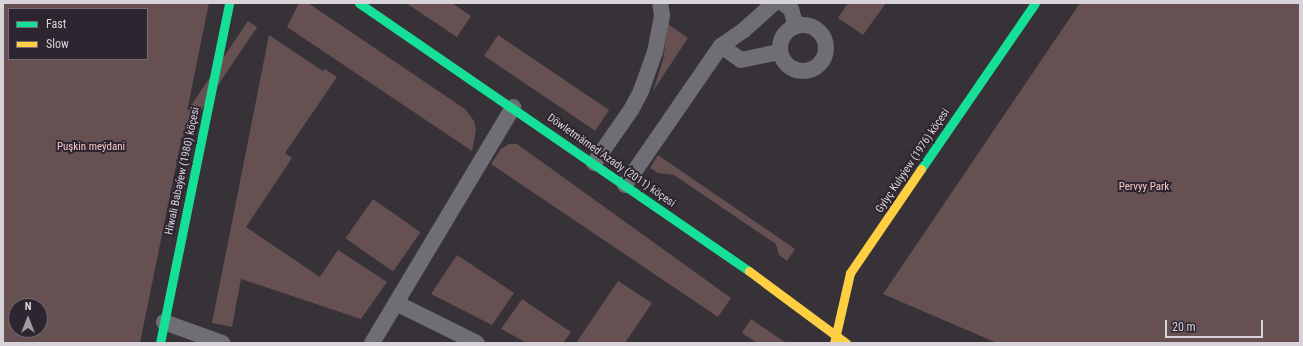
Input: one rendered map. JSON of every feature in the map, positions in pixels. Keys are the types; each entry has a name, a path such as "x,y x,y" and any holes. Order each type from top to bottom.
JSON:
{"street":[{"name":"Hiwali Babaýew (1980) köçesi","path":"160,343 229,3"},
{"name":"Döwletmämed Azady (2011) köçesi","path":"359,3 625,184 772,287 835,339 846,343"},
{"name":"Gylyç Kulyýew (1976) köçesi","path":"835,339 850,273 1035,3"}],"lane":[{"path":"594,163 631,110 641,91 655,52 662,15 660,3"},
{"path":"625,184 720,46 744,30 774,3"},
{"path":"783,3 791,9 796,26"},
{"path":"796,26 810,26 821,33 826,45 824,58 815,68 802,71 789,67 781,57 780,52 782,38 785,32 796,26"},
{"path":"720,46 741,60 780,52"},
{"path":"372,343 513,107"},
{"path":"396,303 477,343"},
{"path":"164,322 222,343"}],"green space":[{"name":"Puşkin meýdani","path":"3,3 209,3 140,343 3,343"},
{"path":"299,3 308,3 465,109 474,121 476,130 472,151 287,27"},
{"path":"406,3 452,3 471,16 457,37"},
{"path":"848,3 886,3 863,35 838,18"},
{"name":"Pervyy Park","path":"1080,3 1300,3 1300,343 997,343 883,294"},
{"path":"248,21 257,27 91,273 82,267"},
{"path":"668,24 688,38 653,91 663,60"},
{"path":"269,35 323,71 325,69 337,77 285,153 292,158 246,227 320,277 338,250 387,282 361,319 241,279 232,327 212,323"},
{"path":"498,35 609,110 595,131 484,56"},
{"path":"509,144 517,144 731,298 718,317 491,164 501,149"},
{"path":"658,155 795,249 787,261 779,255 776,244 674,175 658,173 650,168"},
{"path":"373,199 421,232 393,272 345,238"},
{"path":"457,255 514,293 492,325 431,294"},
{"path":"618,281 652,303 625,343 576,343"},
{"path":"522,299 571,332 563,343 527,343 501,329"},
{"path":"751,319 786,343 757,343 742,333"}],"traffic: fast":[{"path":"160,343 229,3"},
{"path":"359,3 749,271"},
{"path":"921,169 1035,3"}],"traffic: slow":[{"path":"834,343 850,273 921,169"},
{"path":"749,271 846,343"}]}
